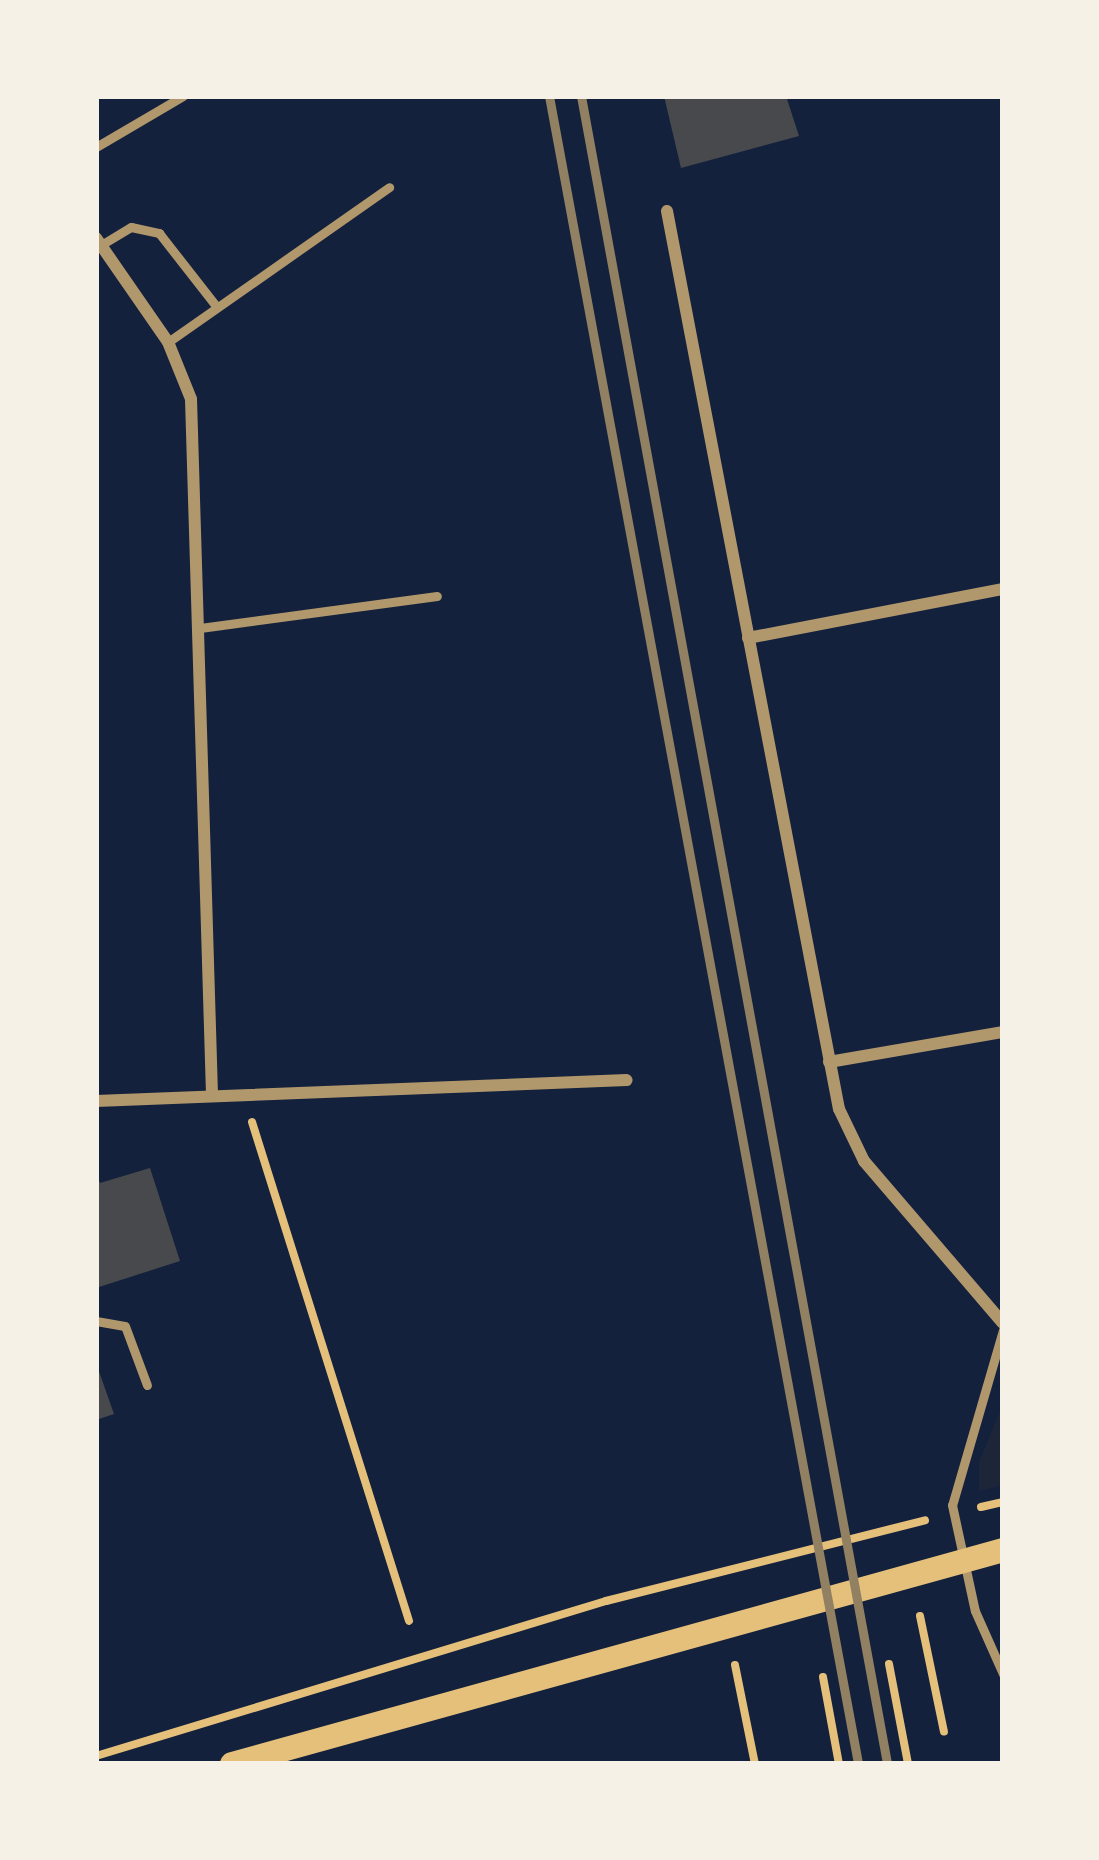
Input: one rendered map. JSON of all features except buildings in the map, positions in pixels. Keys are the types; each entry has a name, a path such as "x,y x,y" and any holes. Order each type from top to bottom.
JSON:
{"main road":[{"path":"232,1764 1003,1550"}],"street":[{"path":"667,211 829,1062 864,1161 1003,1326"},
{"path":"99,242 168,341 191,398 212,1093"},
{"path":"748,638 1003,590"},
{"path":"829,1062 1003,1032"},
{"path":"96,1101 627,1080"}],"lane":[{"path":"96,147 182,96"},
{"path":"168,341 389,188"},
{"path":"99,242 131,227 159,233 216,306"},
{"path":"200,628 437,596"},
{"path":"96,1321 125,1326 147,1385"},
{"path":"1003,1326 952,1505 975,1611 1003,1674"}],"path":[{"path":"242,1092 409,1621"},
{"path":"962,1511 1003,1502"},
{"path":"96,1756 562,1614 942,1516"},
{"path":"920,1616 944,1732"},
{"path":"889,1664 908,1764"},
{"path":"735,1665 755,1764"},
{"path":"823,1677 839,1764"}],"shaded area":[{"path":"1003,1404 1003,1485 979,1491 979,1462"}],"railway":[{"path":"549,96 858,1764"},
{"path":"581,96 887,1764"}]}
